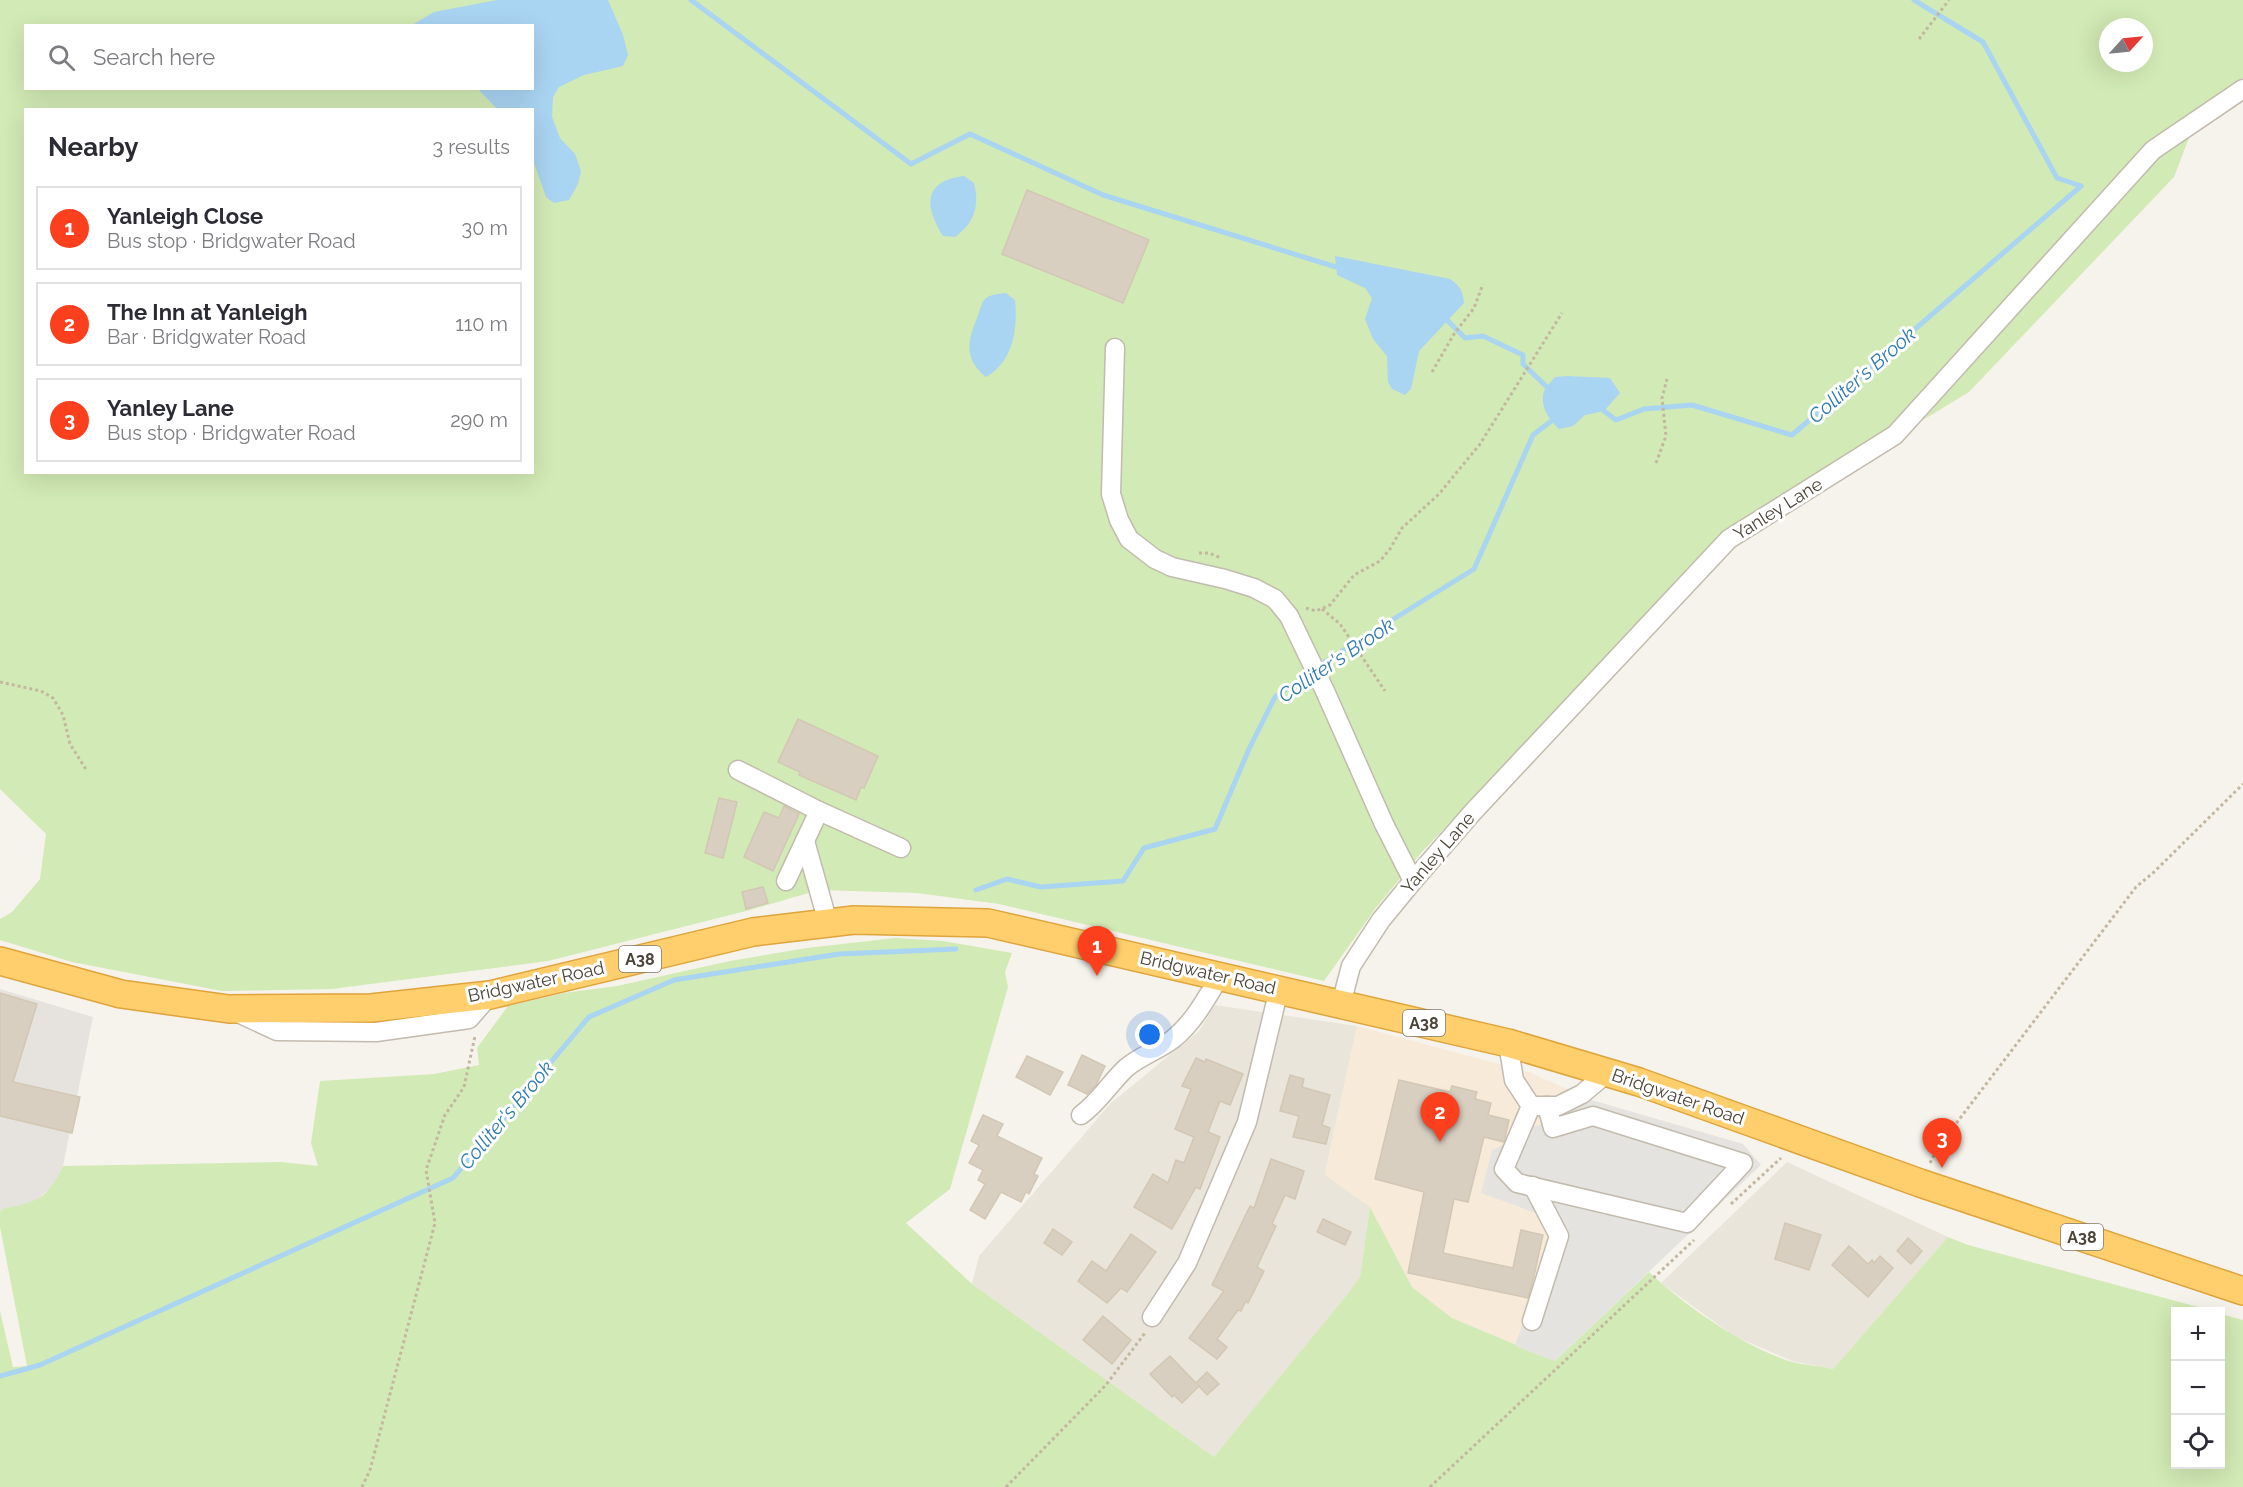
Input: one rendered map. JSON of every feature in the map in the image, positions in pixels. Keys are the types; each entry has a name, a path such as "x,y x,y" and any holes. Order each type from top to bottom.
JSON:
{"highway":[{"name":"Bridgwater Road","path":"0,961 122,993 229,1009 372,1008 490,994 753,932 854,920 988,923 1508,1043 1607,1073 1801,1139 1920,1183 2243,1291"}],"street":[{"name":"Yanley Lane","path":"1341,1004 1351,966 1381,920 1413,881 1472,813 1729,539 1894,435 2153,150 2238,92"},
{"path":"1115,348 1111,494 1119,520 1129,539 1155,559 1172,567 1254,588 1275,599 1289,616 1384,824 1413,881"},
{"path":"738,770 901,849"},
{"path":"786,882 819,811"},
{"path":"805,841 828,923"},
{"path":"1082,1114 1093,1106 1106,1088 1128,1066 1173,1040 1192,1021 1220,976"},
{"path":"1152,1317 1187,1263 1247,1122 1279,989"},
{"path":"1508,1043 1514,1080 1539,1106 1554,1128 1593,1116 1743,1163 1687,1223 1517,1182 1504,1169 1539,1106"},
{"path":"1539,1106 1558,1106 1582,1094 1607,1073"},
{"path":"1532,1321 1559,1236 1533,1186"}],"path":[{"path":"1919,39 1948,0"},
{"path":"1432,372 1454,334 1474,308 1483,284"},
{"path":"1305,607 1316,611 1330,605 1354,575 1380,561 1402,528 1439,494 1480,444 1562,313"},
{"path":"1656,463 1666,436 1662,398 1667,379"},
{"path":"1193,554 1209,553 1226,560"},
{"path":"1322,609 1340,624 1385,692"},
{"path":"0,682 40,691 53,698 63,715 70,744 87,771"},
{"path":"1920,1183 1939,1146 2136,887 2243,784"},
{"path":"362,1487 370,1470 435,1223 426,1170 445,1115 464,1087 477,1032"},
{"path":"1723,1212 1801,1139"},
{"path":"1430,1487 1697,1236"},
{"path":"1006,1487 1106,1385 1145,1333 1152,1317"}],"shaded area":[{"path":"0,989 93,1017 63,1166 52,1186 35,1202 2,1209 0,1212"},
{"path":"1215,1005 1357,1026 1325,1174 1370,1207 1360,1277 1348,1295 1214,1457 972,1284 979,1256 1111,1103 1199,1031"},
{"path":"1357,1026 1529,1072 1591,1100 1743,1144 1555,1361 1452,1318 1412,1287 1370,1207 1325,1175"},
{"path":"1591,1100 1743,1144 1761,1165 1555,1361 1515,1346 1558,1221 1481,1193 1492,1150 1512,1141 1516,1129 1546,1124"},
{"path":"1787,1162 1948,1237 1833,1369 1792,1361 1734,1336 1661,1283"}],"green space":[{"path":"0,0 2243,0 2243,78 2146,144 1888,429 1730,527 1421,853 1375,909 1324,981 999,904 917,893 819,890 750,910 548,961 332,989 222,991 72,962 0,940 0,919 12,912 40,879 46,834 0,789"},
{"path":"2192,130 2174,177 1969,392 1923,420 2155,157"},
{"path":"895,938 943,941 1012,953 1005,972 1008,987 950,1189 906,1223 972,1284 1214,1457 1360,1277 1370,1207 1412,1287 1452,1318 1555,1361 1649,1272 1697,1311 1735,1336 1792,1362 1833,1369 1948,1237 1968,1245 2198,1307 2171,1307 2171,1469 2225,1469 2225,1315 2243,1320 2243,1487 0,1487 0,1311 13,1367 27,1366 0,1227 0,1212 2,1209 40,1198 46,1193 63,1166 281,1162 318,1166 311,1143 320,1081 434,1074 479,1065 477,1048 508,1006 564,993 617,986 730,961 807,948"}],"water":[{"path":"497,0 608,0 623,35 628,55 623,66 584,75 559,87 553,97 552,117 560,138 575,154 581,171 578,184 569,200 554,203 546,197 534,163 534,108 496,108 479,90 534,90 534,24 414,24 434,12"},
{"path":"964,176 974,183 976,207 974,213 962,232 955,237 943,236 932,215 931,197 934,189 941,183"},
{"path":"1335,256 1450,279 1460,289 1464,303 1419,351 1411,389 1405,395 1392,389 1388,382 1387,356 1373,339 1365,319 1372,298 1365,288 1337,275"},
{"path":"1006,293 1015,300 1016,322 1012,344 1002,363 986,377 971,357 971,335 984,300 991,295"},
{"path":"1555,377 1610,378 1620,393 1604,411 1585,415 1573,426 1559,429 1546,411 1543,395"}],"building":[{"path":"1027,190 1149,240 1123,303 1002,254"},
{"path":"798,719 878,756 856,800 799,775 800,772 778,762"},
{"path":"719,798 737,802 723,858 705,853"},
{"path":"784,806 799,814 773,871 744,857 764,812 779,818"},
{"path":"763,887 768,903 746,909 742,892"},
{"path":"0,993 37,1004 13,1082 80,1097 72,1133 0,1116"},
{"path":"1082,1055 1105,1066 1096,1085 1087,1094 1068,1085"},
{"path":"1027,1056 1063,1072 1050,1095 1016,1077"},
{"path":"1196,1058 1205,1062 1206,1059 1243,1074 1230,1105 1220,1101 1208,1132 1220,1137 1200,1189 1196,1187 1172,1229 1134,1207 1153,1174 1168,1183 1176,1160 1184,1163 1194,1137 1175,1129 1191,1089 1182,1086"},
{"path":"1290,1075 1304,1079 1302,1087 1330,1095 1322,1125 1330,1128 1326,1144 1293,1137 1299,1116 1280,1111"},
{"path":"1399,1080 1450,1092 1452,1086 1477,1092 1475,1099 1491,1103 1488,1115 1509,1120 1504,1142 1484,1137 1468,1202 1454,1199 1443,1253 1513,1268 1521,1230 1543,1235 1528,1298 1408,1273 1424,1192 1375,1179"},
{"path":"983,1115 1003,1124 997,1136 1042,1158 1034,1174 1038,1176 1029,1194 1026,1192 1021,1202 1001,1192 985,1219 970,1210 985,1184 978,1180 983,1170 969,1163 979,1145 971,1141"},
{"path":"1271,1159 1304,1171 1295,1199 1285,1195 1272,1224 1276,1226 1257,1267 1264,1271 1248,1303 1246,1301 1241,1311 1238,1310 1217,1339 1227,1347 1217,1359 1189,1338 1224,1291 1212,1285 1250,1206 1254,1208"},
{"path":"1323,1219 1351,1232 1345,1245 1317,1232"},
{"path":"1785,1223 1821,1235 1809,1270 1775,1259"},
{"path":"1053,1229 1072,1242 1062,1255 1044,1243"},
{"path":"1131,1234 1156,1252 1127,1292 1121,1288 1107,1303 1078,1281 1092,1261 1106,1271"},
{"path":"1908,1238 1922,1251 1911,1264 1897,1251"},
{"path":"1849,1246 1868,1264 1872,1260 1874,1263 1880,1256 1893,1268 1868,1297 1832,1265"},
{"path":"1103,1316 1131,1340 1112,1364 1083,1340"},
{"path":"1170,1356 1196,1383 1207,1372 1219,1384 1207,1395 1199,1386 1182,1403 1174,1395 1172,1397 1150,1374"}],"waterway":[{"path":"691,0 911,164 970,134 1103,195 1336,267"},
{"path":"1914,0 1983,42 2057,178 2081,186"},
{"name":"Colliter's Brook","path":"1604,411 1616,420 1644,409 1692,405 1792,435 2081,186"},
{"path":"1447,320 1465,338 1483,336 1523,355 1523,364 1547,387"},
{"name":"Colliter's Brook","path":"976,890 1007,879 1041,887 1123,881 1144,848 1215,829 1249,749 1275,697 1326,661 1474,569 1533,435 1550,422"},
{"name":"Colliter's Brook","path":"0,1376 40,1365 453,1178 589,1017 674,980 839,954 956,949"}],"place":[{"name":"Yanleigh Close","path":"1097,976"},
{"name":"The Inn at Yanleigh","path":"1440,1142"},
{"name":"Yanley Lane","path":"1942,1168"}]}
